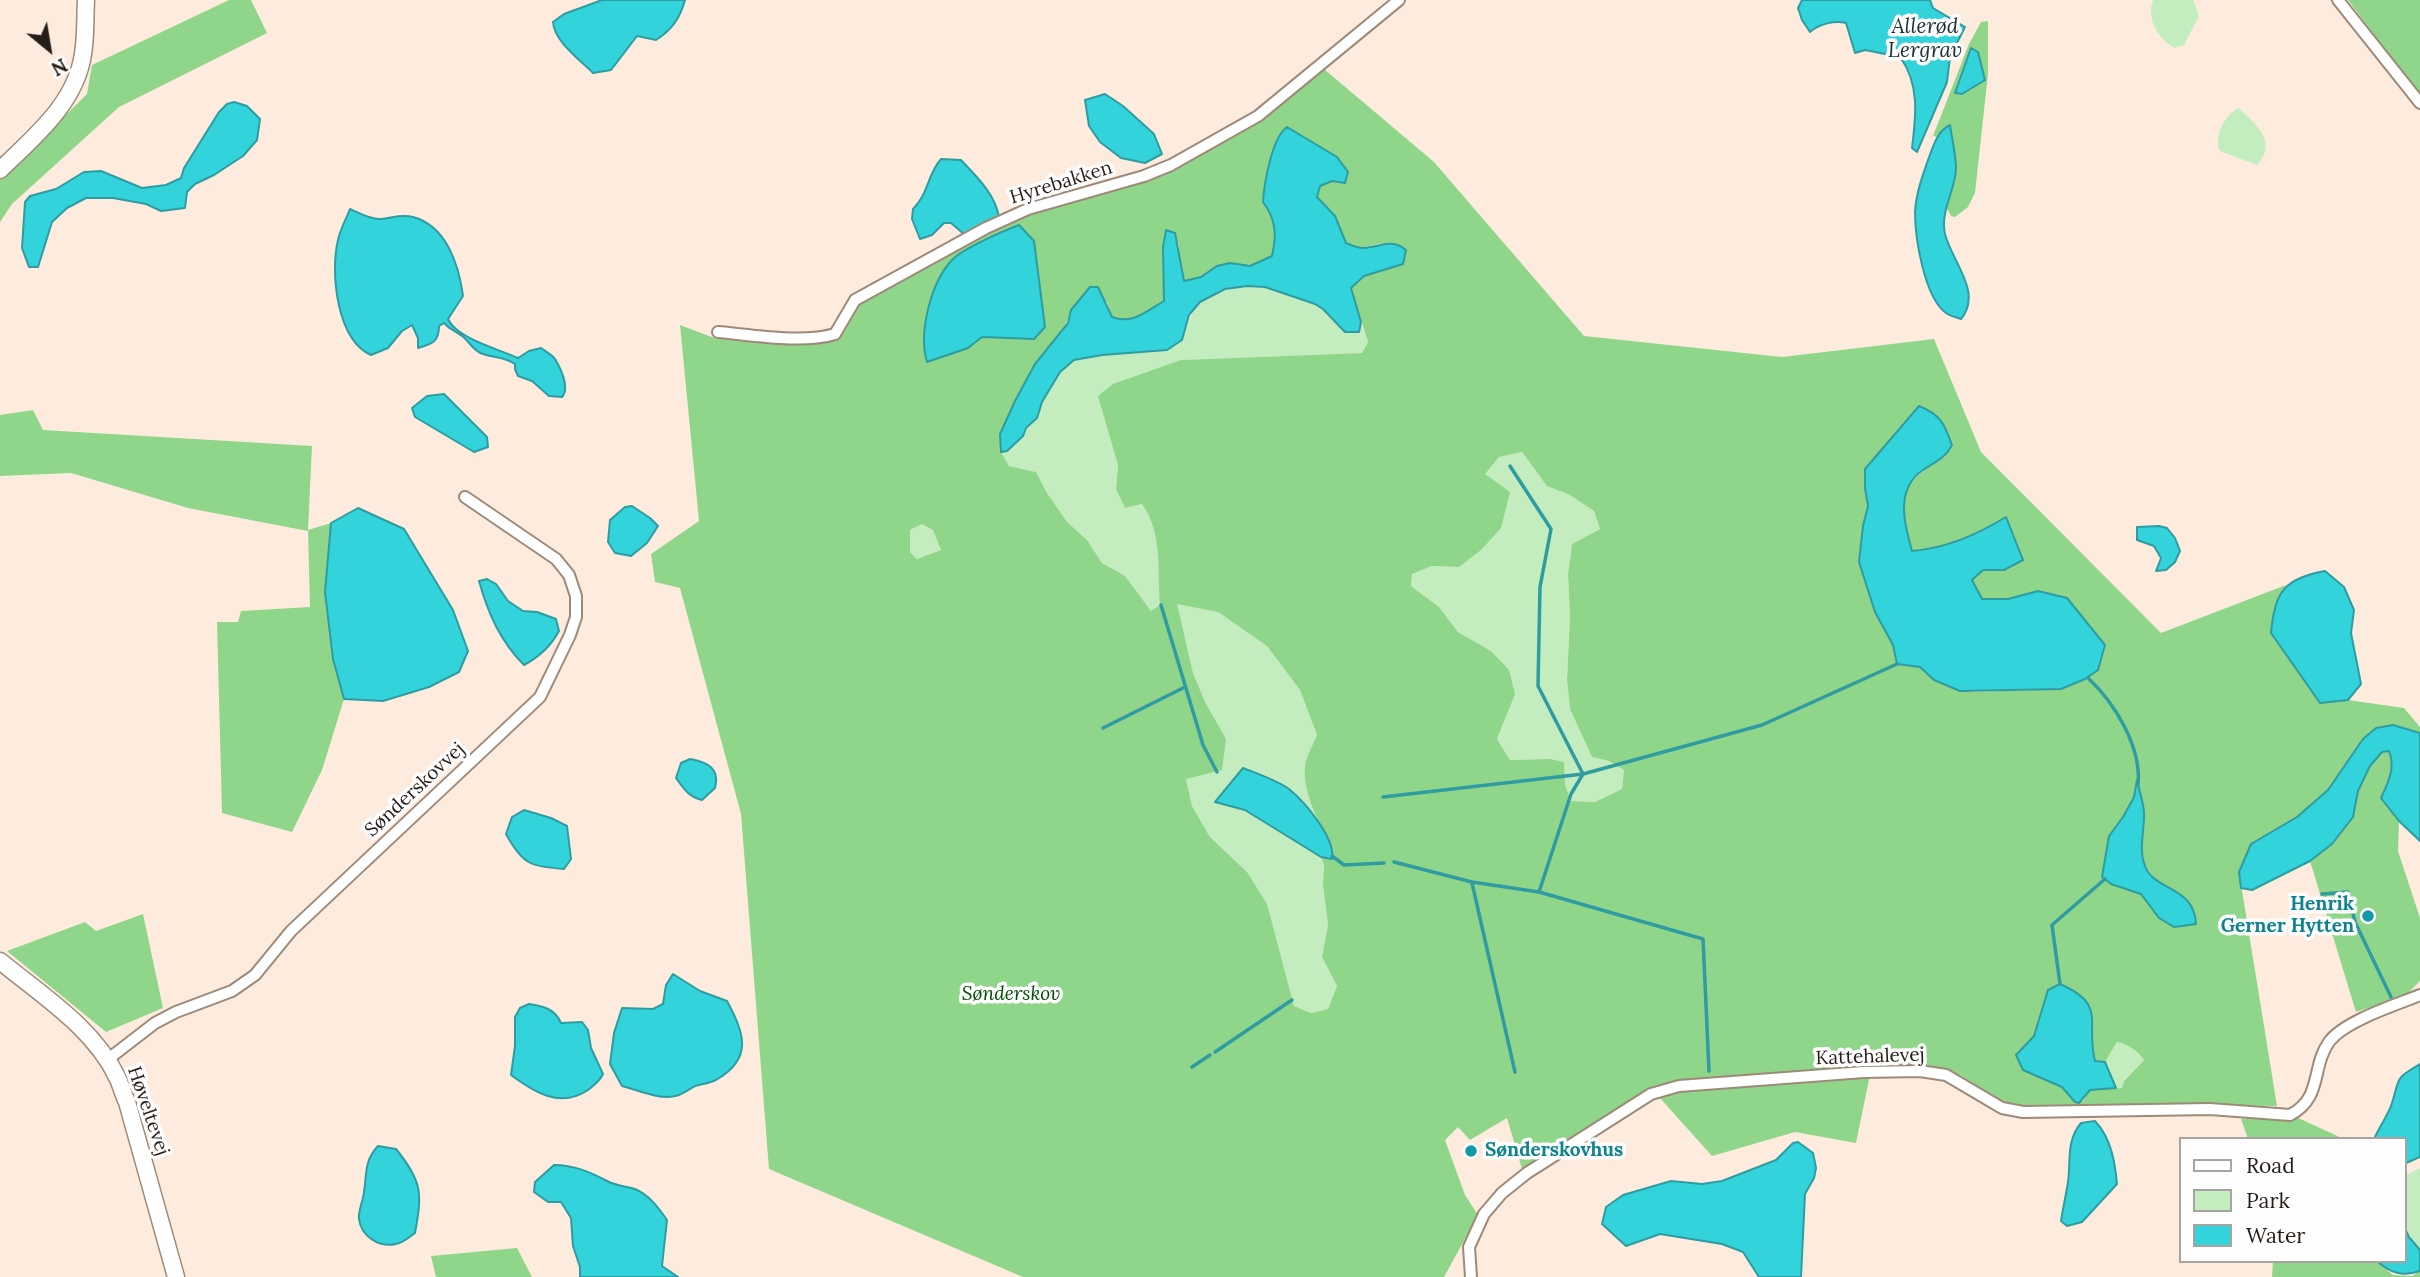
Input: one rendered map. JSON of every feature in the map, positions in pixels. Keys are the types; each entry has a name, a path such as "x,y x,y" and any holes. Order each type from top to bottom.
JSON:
{"street":[{"path":"0,170 62,106 76,82 83,55 86,0"},
{"name":"Hyrebakken","path":"718,332 824,338 835,334 855,300 986,228 1028,209 1144,176 1171,165 1258,116 1399,0"},
{"path":"2338,0 2420,103"},
{"name":"Sønderskovvej","path":"107,1059 155,1023 232,991 255,975 291,931 540,697 576,617 576,596 569,575 556,558 465,497"},
{"name":"Høveltevej","path":"0,961 92,1040 117,1076 127,1102 176,1277"},
{"name":"Kattehalevej","path":"1471,1277 1469,1247 1484,1214 1502,1194 1527,1173 1651,1094 1679,1087 1864,1072 1920,1071 1945,1075 2002,1108 2023,1112 2210,1109 2290,1115 2301,1109 2309,1100 2327,1044 2334,1036 2356,1023 2420,995"}],"green space":[{"path":"229,0 251,0 267,33 119,107 12,204 0,222 0,180 87,94 92,65"},
{"path":"2153,0 2193,0 2199,16 2184,45 2175,48 2159,34 2152,21"},
{"path":"2348,0 2420,0 2420,95"},
{"path":"1988,21 1988,74 1975,193 1968,207 1955,217 1951,216 1946,207 1956,169 1950,126 1943,128 1938,137 1933,136 1969,44 1981,22"},
{"name":"Sønderskov","path":"1324,69 1434,162 1584,336 1782,357 1934,339 1981,452 2161,633 2286,585 2273,611 2320,703 2348,700 2404,708 2420,727 2420,733 2393,725 2363,739 2328,790 2297,817 2251,844 2239,872 2277,1106 2138,1104 2011,1107 1960,1075 1872,1065 1856,1143 1795,1132 1712,1156 1651,1088 1522,1169 1507,1118 1470,1140 1458,1127 1445,1140 1465,1195 1478,1215 1444,1277 1023,1277 769,1169 741,814 680,588 655,582 651,554 699,521 680,325 717,339 837,336 861,300 1000,226 1041,207 1130,182 1260,119","holes":["1287,127 1337,157 1332,181 1320,186 1317,197 1335,216 1346,243 1360,248 1382,243 1403,264 1364,276 1351,288 1368,342 1362,353 1181,360 1113,384 1098,396 1118,465 1116,489 1125,508 1142,504 1149,516 1156,540 1160,605 1151,611 1125,576 1102,563 1087,540 1067,522 1036,472 1009,466 1001,452 1023,385 1035,364 1061,332 1071,310 1107,302 1112,317 1126,319 1139,316 1164,301 1178,242 1183,281 1201,277 1217,266 1230,263 1250,266 1272,256 1274,228 1271,215 1263,202 1265,179","1005,231 1034,241 1034,339 981,337 927,362 942,273 953,258","1904,422 1946,456 1918,475 1905,495 1904,519 1912,552 1961,540 2006,518 2013,535 2004,570 1983,570 1972,579 1982,599 2008,599 2038,591 2067,598 2105,645 2098,670 2061,689 1972,692 1934,680 1920,667 1897,664 1893,645 1875,612 1859,562 1868,506 1892,437","1522,452 1547,486 1570,495 1594,511 1600,529 1572,544 1568,575 1570,616 1567,680 1570,709 1592,757 1609,761 1624,770 1622,789 1595,802 1571,801 1565,785 1564,762 1550,759 1510,760 1497,739 1515,694 1509,670 1491,651 1458,632 1439,607 1411,586 1412,574 1432,566 1459,567 1481,550 1501,528 1510,492 1485,474 1499,457","922,524 933,530 941,550 917,559 910,552 910,530","1177,604 1218,612 1267,646 1300,690 1317,735 1307,759 1305,777 1314,810 1333,851 1329,859 1321,857 1324,865 1323,885 1328,925 1322,957 1337,986 1328,1009 1311,1013 1294,1006 1267,904 1247,872 1210,837 1192,806 1186,779 1222,770 1226,739 1206,704 1193,673","2137,782 2144,814 2141,840 2145,866 2155,879 2195,914 2159,918 2141,894 2111,884 2102,877 2109,836 2134,796","2048,991 2091,1044 2095,1062 2105,1062 2117,1042 2132,1048 2144,1060 2124,1081 2122,1088 2090,1090 2083,1101 2075,1101 2062,1087 2023,1070 2016,1055 2034,1037"]},
{"path":"2239,108 2263,135 2266,149 2257,165 2220,151 2218,145 2222,126 2229,115"},
{"path":"1247,286 1265,287 1315,304 1345,332 1358,332 1361,322 1368,342 1362,353 1181,360 1111,438 1118,465 1116,489 1125,508 1142,504 1149,516 1156,540 1161,605 1151,611 1125,577 1102,563 1087,540 1067,522 1036,472 1009,466 1001,452 1007,451 1037,418 1042,402 1060,372 1074,360 1167,349 1182,340 1192,315 1203,300 1220,291"},
{"path":"33,410 43,430 312,446 308,530 331,523 325,592 333,659 344,699 322,770 292,832 222,813 217,622 238,622 241,611 310,607 308,531 188,508 71,473 0,476 0,415"},
{"path":"1522,452 1547,486 1570,495 1594,511 1600,529 1572,544 1568,575 1570,616 1567,680 1570,709 1592,757 1609,761 1624,770 1622,789 1595,802 1571,801 1550,759 1510,760 1497,739 1505,720 1491,651 1458,632 1439,607 1411,586 1412,574 1432,566 1459,567 1484,474 1499,457"},
{"path":"922,524 933,530 941,550 917,559 910,552 910,530"},
{"path":"1176,603 1218,612 1267,646 1300,690 1317,735 1305,767 1309,795 1318,821 1303,802 1229,782 1226,790 1215,801 1245,810 1321,857 1324,865 1323,885 1328,925 1322,957 1337,986 1328,1009 1311,1013 1294,1006 1281,957 1247,872 1210,837 1192,806 1186,779 1206,704 1193,673"},
{"path":"2389,751 2391,769 2381,798 2399,821 2398,851 2420,918 2420,981 2405,996 2356,1012 2310,861 2332,844 2353,817 2358,791 2370,766 2381,752"},
{"path":"143,914 163,1008 106,1032 7,951 85,922 96,931"},
{"path":"2117,1042 2126,1043 2144,1060 2124,1080 2122,1088 2116,1088 2105,1062"},
{"path":"2296,1117 2340,1137 2247,1137 2241,1119"},
{"path":"2420,1168 2420,1250 2406,1227 2406,1175"},
{"path":"517,1248 532,1277 436,1277 431,1256"},
{"path":"2273,1263 2379,1263 2393,1275 2412,1276 2420,1271 2420,1277 2272,1277"}],"water":[{"path":"602,0 685,0 675,23 662,36 656,40 637,36 611,70 593,73 563,43 554,29 553,22 564,14"},
{"name":"Allerød Lergrav","path":"1802,0 1930,0 1933,8 1965,27 1950,57 1947,82 1917,152 1912,148 1914,89 1900,57 1865,50 1855,53 1846,23 1827,23 1810,32 1798,8"},
{"path":"1971,48 1978,52 1985,80 1962,94 1955,93"},
{"path":"1105,94 1154,134 1162,154 1145,163 1121,158 1100,142 1089,126 1085,100"},
{"path":"234,102 247,106 260,119 257,140 243,156 195,184 187,192 185,208 161,211 146,204 113,198 86,198 67,208 52,222 38,267 29,267 22,248 25,202 30,196 56,189 84,172 101,171 142,188 166,185 181,178 184,168 219,112 227,104"},
{"path":"1950,125 1956,169 1944,226 1949,245 1964,277 1969,298 1961,319 1946,313 1932,294 1922,266 1915,223 1917,199 1928,160 1939,135"},
{"path":"1287,127 1337,157 1348,172 1345,183 1332,181 1320,186 1317,197 1335,216 1346,243 1363,248 1395,244 1406,250 1403,264 1364,276 1351,288 1361,322 1359,332 1345,332 1315,304 1265,287 1225,289 1200,302 1189,315 1182,340 1167,350 1074,360 1060,372 1042,402 1037,418 1026,428 1023,436 1007,451 1001,452 1000,434 1015,401 1035,364 1068,323 1071,310 1090,287 1098,287 1112,317 1120,319 1139,316 1164,301 1163,247 1166,230 1175,233 1184,281 1201,277 1217,266 1230,263 1250,266 1272,256 1274,228 1271,215 1263,202 1273,150"},
{"path":"941,159 961,160 989,193 999,217 965,235 951,223 944,223 932,235 920,239 912,219 913,209"},
{"path":"350,209 377,219 413,217 435,229 449,249 461,284 463,296 448,319 453,326 479,343 518,358 541,348 555,359 562,373 565,389 562,397 549,396 532,381 518,376 515,364 480,353 444,323 439,326 434,342 418,348 418,338 412,325 402,331 388,348 371,355 359,347 344,321 336,287 338,240"},
{"path":"1019,225 1034,241 1045,327 1034,339 982,337 968,348 927,362 925,323 932,294 945,270 952,260 964,251"},
{"path":"444,394 487,437 488,447 474,452 415,417 412,408 427,396"},
{"path":"1919,406 1941,421 1952,445 1943,457 1923,470 1908,487 1904,507 1912,551 1961,540 2006,517 2023,560 2004,570 1983,570 1972,580 1982,599 2008,599 2038,591 2067,598 2105,645 2098,670 2085,679 2061,689 1960,691 1934,680 1920,667 1897,664 1893,645 1875,612 1859,562 1868,506 1865,469"},
{"path":"632,506 658,526 647,543 631,556 615,553 608,542 610,520 625,507"},
{"path":"358,508 404,529 453,610 468,651 459,672 429,687 383,701 344,699 333,659 325,592 331,523"},
{"path":"2137,527 2167,528 2180,551 2175,562 2166,570 2156,571 2161,558 2154,546 2137,540"},
{"path":"2325,571 2344,587 2354,610 2351,633 2361,684 2348,700 2320,703 2271,633 2275,607 2284,589 2300,578"},
{"path":"487,579 496,584 508,601 523,611 537,612 556,619 559,631 556,636 544,651 524,665 508,646 486,604 479,581"},
{"path":"2393,725 2420,733 2420,841 2399,821 2381,798 2392,763 2389,751 2382,752 2370,766 2358,791 2353,817 2332,844 2310,861 2252,890 2241,888 2239,872 2251,844 2297,817 2328,790 2363,739 2376,728"},
{"path":"690,759 707,764 716,776 715,788 702,800 684,789 676,778 681,763"},
{"path":"1243,768 1278,783 1296,795 1324,831 1332,851 1332,859 1321,857 1245,810 1215,802"},
{"path":"2137,780 2144,812 2142,846 2145,866 2157,881 2189,902 2196,924 2174,927 2159,918 2141,894 2111,884 2102,877 2109,836 2134,797"},
{"path":"524,810 567,826 571,859 564,869 535,865 517,852 506,834 512,817"},
{"path":"673,974 700,991 727,1001 738,1024 742,1044 736,1063 716,1080 695,1086 678,1095 662,1097 622,1086 610,1064 614,1033 622,1008 653,1009 663,1004 666,985"},
{"path":"2060,984 2075,992 2090,1007 2095,1061 2105,1062 2116,1088 2090,1090 2079,1103 2062,1087 2023,1070 2016,1055 2034,1036 2048,990"},
{"path":"529,1004 548,1009 561,1023 582,1022 588,1030 591,1048 603,1074 588,1090 578,1096 557,1098 538,1092 511,1075 515,1017 520,1008"},
{"path":"2420,1064 2420,1157 2406,1163 2406,1137 2375,1137 2391,1107 2399,1080"},
{"path":"2095,1121 2108,1143 2117,1184 2082,1222 2067,1226 2061,1221 2071,1144 2081,1123"},
{"path":"1798,1142 1813,1153 1816,1168 1805,1194 1801,1277 1759,1277 1743,1252 1722,1244 1660,1234 1626,1246 1602,1224 1606,1207 1623,1195 1671,1181 1702,1184 1722,1181 1776,1160 1793,1143"},
{"path":"378,1146 396,1149 416,1180 418,1189 419,1208 415,1233 390,1245 377,1242 367,1235 359,1219 368,1162"},
{"path":"554,1165 582,1170 614,1184 635,1189 649,1198 667,1220 662,1266 678,1277 580,1277 580,1267 573,1246 571,1218 561,1202 548,1202 534,1192 535,1182"},
{"path":"2406,1230 2420,1250 2420,1271 2402,1274 2380,1263 2406,1263"}],"waterway":[{"path":"1394,862 1472,882 1539,892 1571,794 1583,774 1538,686 1540,587 1551,529 1510,466"},
{"path":"1161,605 1203,745 1217,772"},
{"path":"1383,797 1583,774 1762,725 1897,664"},
{"path":"2088,678 2124,726 2136,756 2138,785"},
{"path":"1103,728 1185,687"},
{"path":"1332,856 1344,865 1384,863"},
{"path":"2060,984 2052,925 2105,879"},
{"path":"1472,883 1515,1072"},
{"path":"1539,892 1703,939 1709,1071"},
{"path":"2322,894 2348,892 2355,922 2391,997"},
{"path":"1215,1052 1292,1000"},
{"path":"1192,1067 1210,1055"}],"place":[{"name":"Henrik Gerner Hytten","path":"2368,916"},
{"name":"Sønderskovhus","path":"1471,1151"}]}
